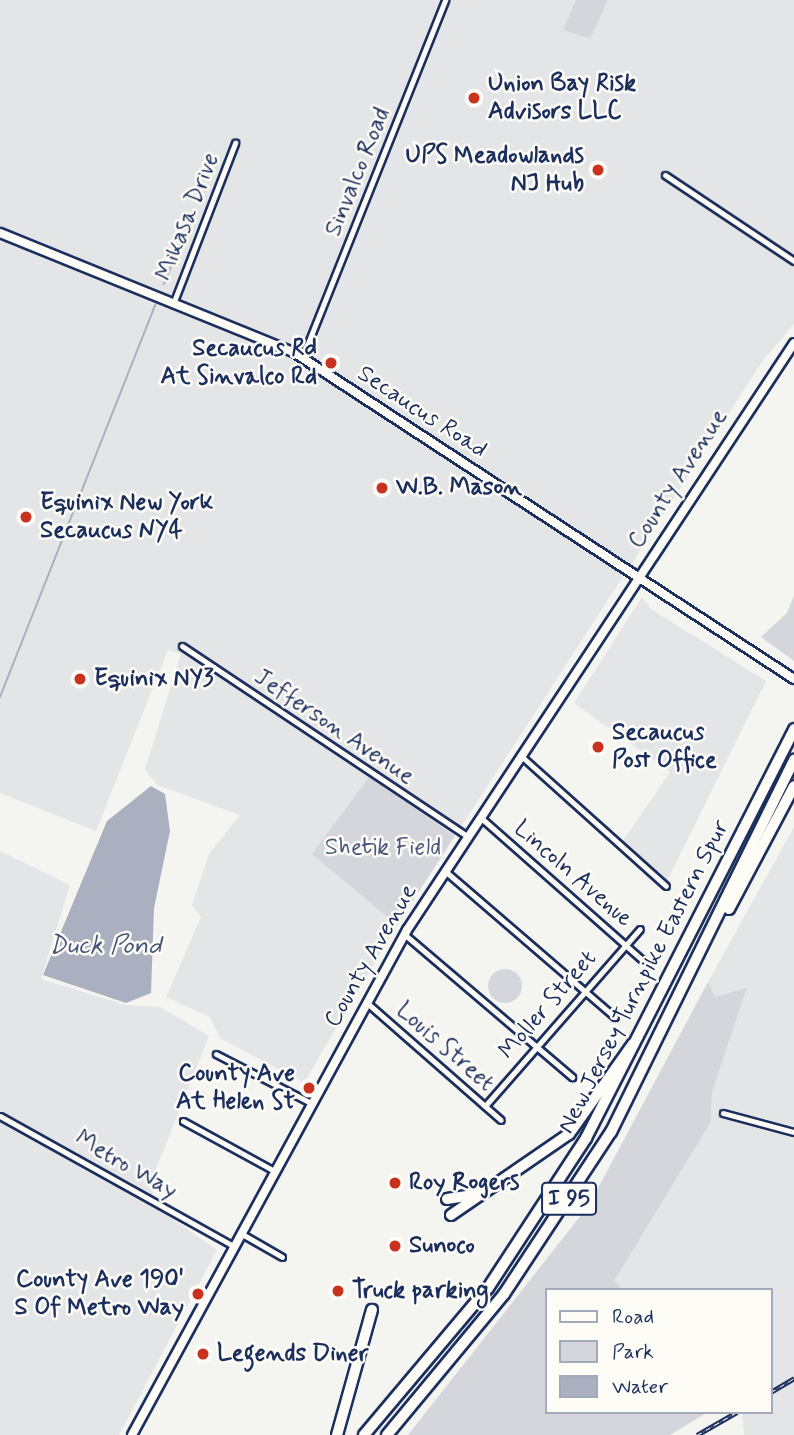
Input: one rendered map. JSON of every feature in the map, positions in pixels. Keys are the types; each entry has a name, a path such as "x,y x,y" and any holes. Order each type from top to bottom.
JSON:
{"highway":[{"path":"789,740 794,721"},
{"name":"New Jersey Turnpike Eastern Spur","path":"364,1435 505,1264 602,1112 658,1006 794,729"},
{"name":"New Jersey Turnpike Eastern Spur","path":"387,1435 486,1318 564,1208 640,1080 794,762"},
{"path":"710,937 794,786"},
{"path":"451,1215 580,1123 658,1006"},
{"path":"447,1199 484,1193"},
{"path":"338,1435 373,1310"}],"main road":[{"name":"Secaucus Road","path":"0,233 302,358 794,679"},
{"name":"County Avenue","path":"132,1435 276,1172 365,1001 404,934 794,343"}],"street":[{"name":"Sinvalco Road","path":"302,358 445,0"},
{"name":"Mikasa Drive","path":"173,304 235,143"},
{"path":"665,175 794,261"},
{"name":"Jefferson Avenue","path":"181,646 467,836"},
{"path":"520,755 666,886"},
{"name":"Lincoln Avenue","path":"480,817 625,942 641,959"},
{"path":"445,871 615,1017"},
{"name":"Moller Street","path":"485,1106 534,1045 625,942 640,929"},
{"path":"404,934 572,1077"},
{"name":"Louis Street","path":"365,1001 501,1120"},
{"path":"216,1054 311,1103"},
{"path":"723,1113 794,1132"},
{"name":"Metro Way","path":"0,1115 235,1247"},
{"path":"183,1121 276,1172"},
{"path":"242,1234 282,1257"}],"shaded area":[{"path":"0,0 576,0 564,30 589,39 608,0 794,0 794,324 764,359 455,836 369,777 313,854 397,925 304,1083 220,1038 210,1017 166,997 201,917 192,905 209,854 240,815 157,785 145,769 181,654 168,650 96,831 0,793"},
{"path":"642,597 651,609 766,681 665,885 621,844 670,772 574,703"},
{"path":"794,827 794,1435 744,1435 742,1414 773,1414 773,1288 620,1288 613,1282 711,1122 712,1093 747,989 714,998 708,982"},
{"path":"0,851 70,885 41,979 126,1005 160,1007 209,1036 152,1179 154,1206 217,1250 119,1435 0,1435"}],"green space":[{"path":"576,0 608,0 590,39 563,30"},
{"path":"794,595 794,661 761,637 787,613"},
{"name":"Shetik Field","path":"369,777 455,836 397,925 312,854"},
{"path":"505,969 517,974 522,986 517,998 505,1003 493,998 488,986 493,974"},
{"path":"708,982 715,997 747,988 712,1093 711,1122 614,1281 621,1288 546,1288 546,1414 705,1414 670,1435 408,1435 589,1205"}],"water":[{"name":"Duck Pond","path":"151,786 165,794 170,831 154,908 151,993 126,1003 43,975 107,821"}],"waterway":[{"path":"164,284 184,234"},
{"path":"0,697 155,305"}],"railway":[{"path":"773,1391 794,1378"},
{"path":"697,1435 734,1414"}],"place":[{"name":"Union Bay Risk Advisors LLC","path":"474,98"},
{"name":"UPS Meadowlands NJ Hub","path":"598,170"},
{"name":"Secaucus Rd At Sinvalco Rd","path":"331,363"},
{"name":"W.B. Mason","path":"382,488"},
{"name":"Equinix New York Secaucus NY4","path":"26,517"},
{"name":"Equinix NY3","path":"80,679"},
{"name":"Secaucus Post Office","path":"598,747"},
{"name":"County Ave At Helen St","path":"309,1088"},
{"name":"Roy Rogers","path":"395,1183"},
{"name":"Sunoco","path":"395,1246"},
{"name":"Truck parking","path":"338,1291"},
{"name":"County Ave 190' S Of Metro Way","path":"198,1294"},
{"name":"Legends Diner","path":"203,1354"}]}
